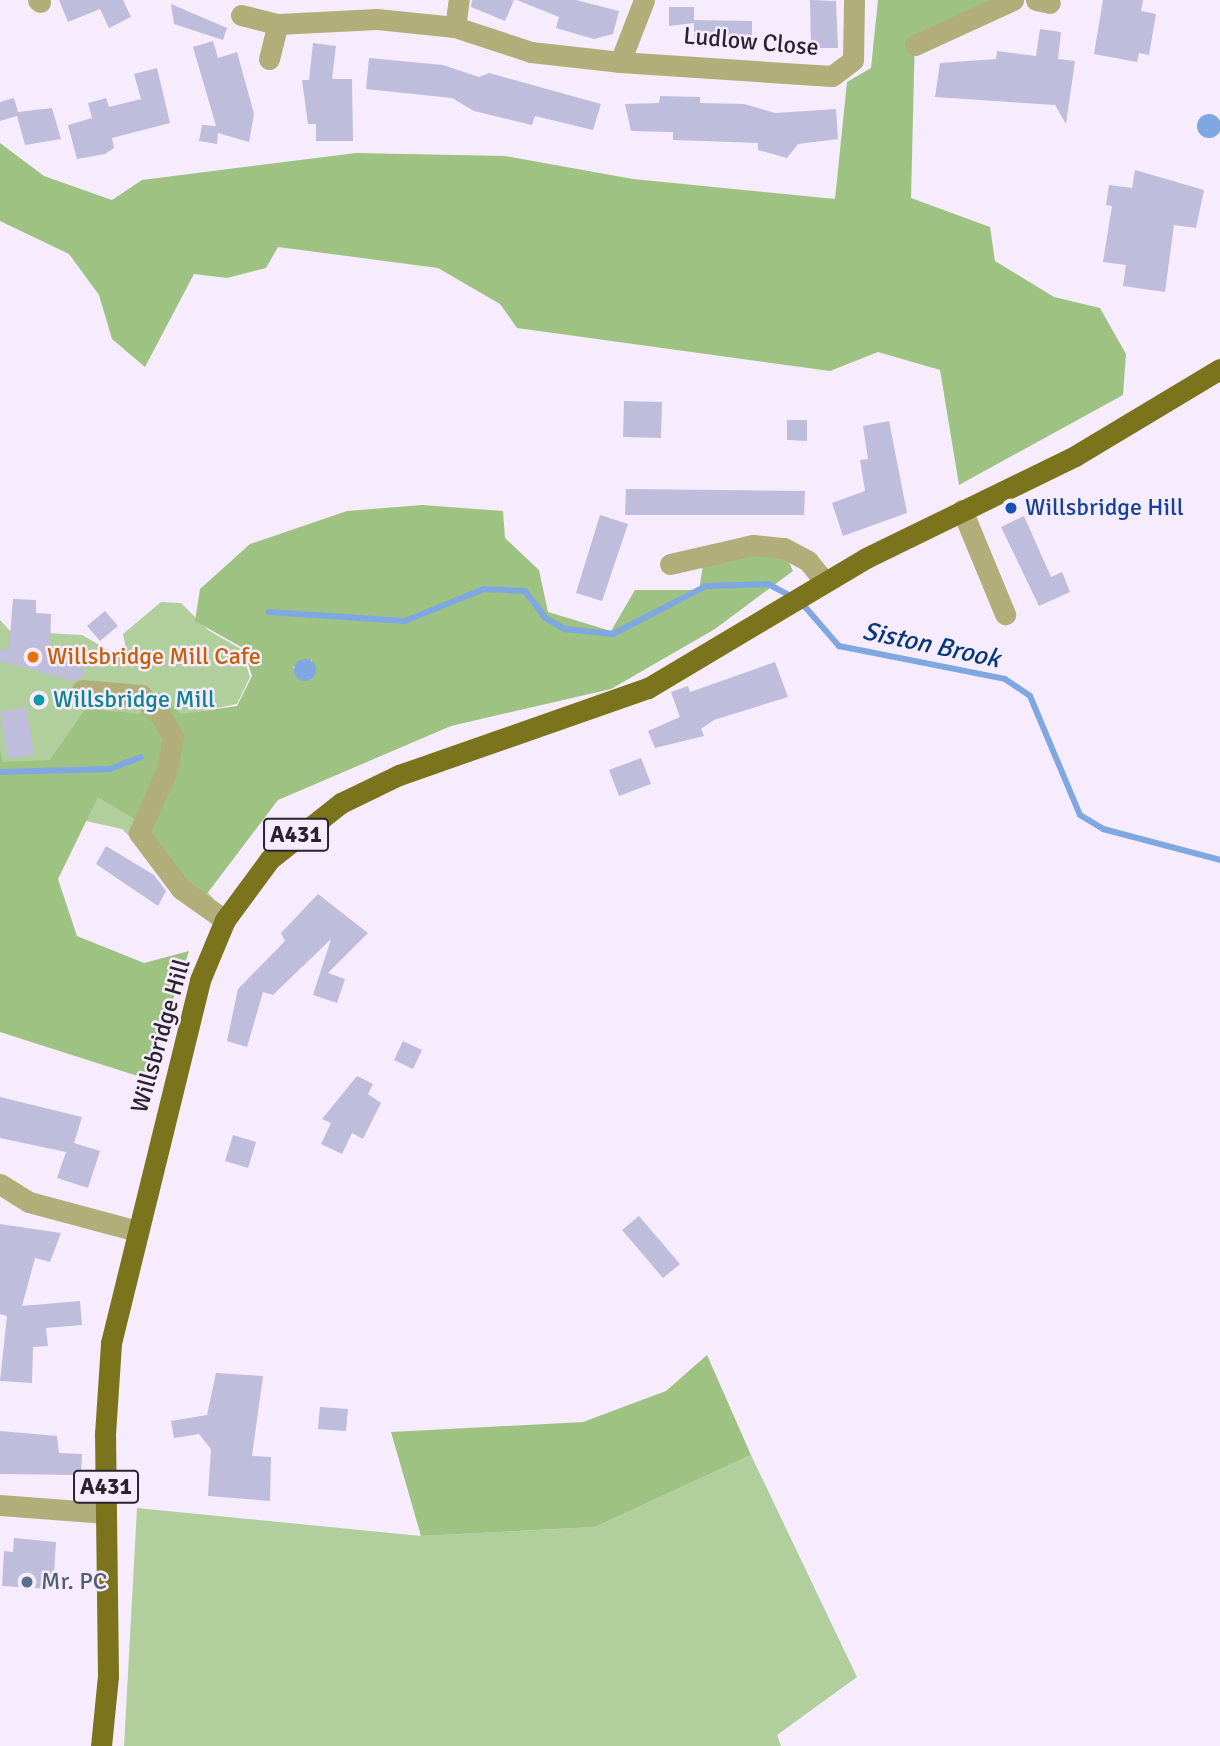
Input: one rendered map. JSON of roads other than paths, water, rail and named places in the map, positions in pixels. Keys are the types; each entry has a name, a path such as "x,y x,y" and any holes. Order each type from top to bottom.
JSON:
{"main road":[{"name":"A431","path":"817,588 962,510 1075,456 1220,369"},
{"name":"Willsbridge Hill","path":"101,1746 109,1648 107,1373 136,1231 200,980 225,920 270,859 341,803 399,775 648,688 762,624 817,588"}],"street":[{"path":"455,27 459,0"},
{"path":"620,62 644,0"},
{"name":"Ludlow Close","path":"241,15 278,24 377,19 455,27 531,52 620,62 832,76 853,60 854,0"},
{"path":"915,45 1013,0"},
{"path":"269,59 278,24"},
{"path":"962,510 1005,614"},
{"path":"670,564 753,545 784,548 808,561 817,588"},
{"path":"82,690 141,695 161,716 173,737 166,770 139,833 181,889 225,920"},
{"path":"0,1184 29,1202 136,1231"},
{"path":"0,1505 106,1513"}],"water":[{"path":"1209,114 1220,121 1221,126 1214,137 1209,138 1198,131 1197,126 1204,115"},
{"path":"301,659 309,659 316,666 316,674 309,681 301,681 294,674 294,666"}],"waterway":[{"name":"Siston Brook","path":"269,612 405,621 484,589 525,591 545,618 565,629 613,634 706,586 768,584 791,596"},
{"name":"Siston Brook","path":"800,601 839,646 1005,679 1030,696 1080,815 1103,829 1220,860"},
{"name":"Siston Brook","path":"0,772 110,769 141,757"}],"place":[{"name":"Willsbridge Hill","path":"1011,508"},
{"name":"Willsbridge Mill Cafe","path":"33,657"},
{"name":"Willsbridge Mill","path":"39,700"},
{"name":"Mr. PC","path":"27,1582"}]}
